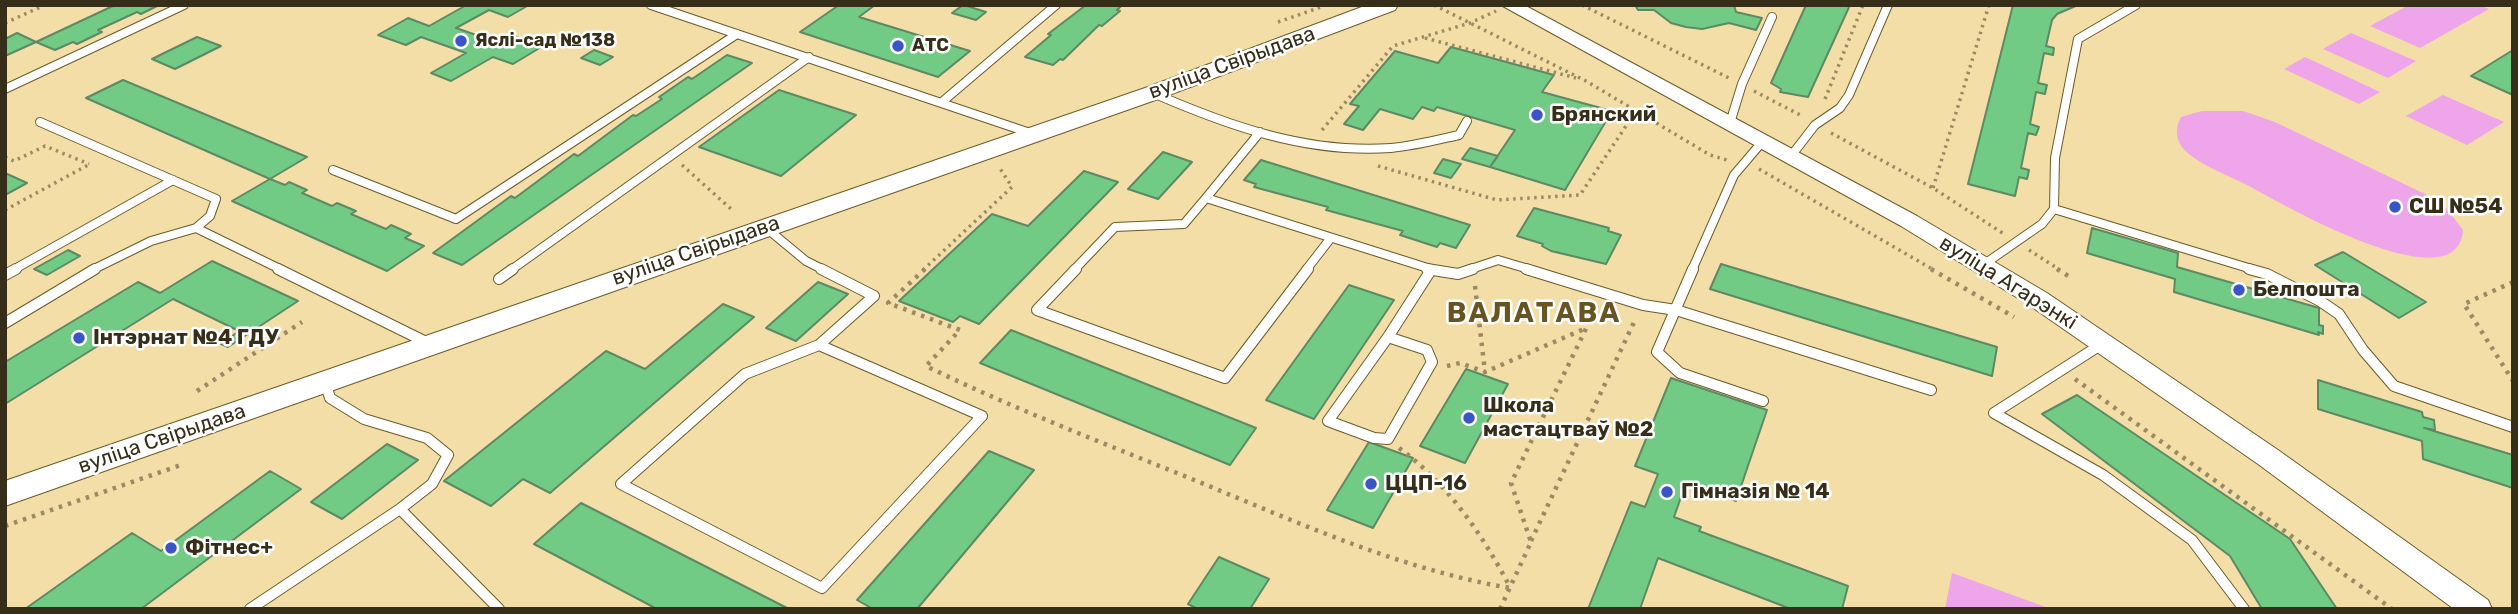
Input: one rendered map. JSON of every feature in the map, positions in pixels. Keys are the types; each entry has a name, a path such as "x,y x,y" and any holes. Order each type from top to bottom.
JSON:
{"main road":[{"name":"вуліца Свірыдава","path":"5,494 764,226 1153,93 1387,5"}],"street":[{"name":"вуліца Агарэнкі","path":"1505,7 1730,123 1983,265 2268,457 2477,609"}],"lane":[{"path":"5,89 184,5"},
{"path":"651,5 1033,134"},
{"path":"942,102 1056,5"},
{"path":"1791,156 1815,125 1840,108 1849,95 1888,5"},
{"path":"1983,265 2042,224 2054,209 2055,158 2078,39 2136,5"},
{"path":"1730,123 1742,84 1772,17"},
{"path":"333,170 456,219 737,34"},
{"path":"499,279 809,57"},
{"path":"1153,93 1201,114 1309,146 1390,148 1459,135 1467,121"},
{"path":"40,122 216,199 210,216 196,228"},
{"path":"1260,132 1184,224 1115,227 1037,310 1224,379 1330,239"},
{"path":"1763,141 1734,175 1657,352 1680,373 1763,401"},
{"path":"5,275 173,180"},
{"path":"1206,198 1432,270 1458,274 1473,271 1498,260 1643,305 1676,310 1931,390"},
{"path":"2054,209 2267,274 2320,301 2339,314 2362,350 2394,386 2513,427"},
{"path":"764,226 806,261 873,296 819,345 745,374 621,484 822,588 982,416 819,345"},
{"path":"5,323 134,248 181,229 196,228 431,344"},
{"path":"1386,336 1427,350 1432,362 1388,439 1374,438 1328,421 1340,406 1386,336 1432,270"},
{"path":"2103,344 1994,413 2103,475 2192,540 2244,609"},
{"path":"250,609 400,509 432,484 448,455 427,438 364,419 330,398 325,382"},
{"path":"400,509 499,609"}],"path":[{"path":"5,23 45,5"},
{"path":"1279,22 1325,5"},
{"path":"1823,106 1863,5"},
{"path":"1933,188 1989,5"},
{"path":"1309,146 1393,46 1424,38 1505,7"},
{"path":"1424,38 1586,81"},
{"path":"1376,165 1497,200 1580,195 1636,111"},
{"path":"5,157 14,161 45,146 90,164 5,210"},
{"path":"677,161 731,209"},
{"path":"995,161 1012,187 888,303 960,330 926,366 969,387 1397,560 1467,582 1510,588"},
{"path":"1473,271 1485,372"},
{"path":"2513,282 2464,304 2513,381"},
{"path":"1531,542 1511,483 1584,328 1604,293"},
{"path":"1500,609 1643,305"},
{"path":"197,391 302,323"},
{"path":"1447,366 1460,363 1485,372 1584,328"},
{"path":"2062,370 2392,609"},
{"path":"1404,436 1398,447 1421,461 1489,546 1510,588"},
{"path":"5,526 181,465"}],"shaded area":[{"path":"2409,5 2479,5 2489,9 2420,48 2370,26"},
{"path":"2351,33 2416,61 2388,78 2323,49"},
{"path":"2305,57 2380,92 2359,104 2284,69"},
{"path":"2443,95 2504,122 2467,145 2406,116"},
{"path":"2202,111 2243,111 2275,122 2427,195 2446,208 2463,230 2454,251 2432,258 2401,254 2366,243 2330,228 2203,164 2185,150 2177,132 2181,117"},
{"path":"1952,573 2051,609 1945,609"}],"building":[{"path":"115,5 159,5 98,30 102,32 77,44 73,42 55,50 36,42"},
{"name":"Яслі-сад №138","path":"457,5 529,5 508,17 489,10 456,28 502,44 516,37 543,46 513,64 493,57 451,81 431,73 466,53 421,37 406,45 378,35 408,18 429,26 463,7"},
{"name":"АТС","path":"839,5 875,5 859,17 970,51 938,77 800,32"},
{"path":"963,5 986,12 976,20 952,13"},
{"path":"1086,5 1122,5 1117,10 1120,11 1102,26 1099,25 1063,60 1060,59 1053,65 1025,57 1051,35 1048,34"},
{"path":"1635,5 1734,5 1736,12 1762,18 1756,30 1729,23 1702,29 1671,23 1654,10 1638,10"},
{"path":"1806,5 1850,5 1808,97 1780,92 1781,89 1771,83"},
{"path":"2013,5 2078,5 2057,14 2052,20 2046,46 2054,48 2053,55 2044,53 2038,83 2047,85 2045,94 2036,92 2030,124 2039,127 2036,135 2028,133 2021,168 2029,170 2028,175 2027,179 2019,177 2015,196 1968,184"},
{"path":"17,33 36,42 5,56 5,39"},
{"path":"197,37 221,46 175,69 152,59"},
{"name":"Брянский","path":"1451,47 1554,75 1542,92 1612,111 1565,190 1490,167 1515,130 1437,107 1434,111 1422,107 1413,119 1380,109 1363,130 1344,124 1359,106 1350,104 1395,51 1438,63"},
{"path":"594,50 613,57 600,65 581,58"},
{"path":"2513,50 2513,95 2471,76"},
{"path":"727,55 752,63 462,265 433,253 511,196 515,198 574,154 578,156 633,115 636,116 662,99 659,97 688,77 692,79"},
{"path":"123,80 307,157 270,179 86,98"},
{"path":"779,90 856,115 781,176 699,147"},
{"path":"1470,148 1498,156 1490,167 1462,159"},
{"path":"1163,152 1192,162 1158,199 1128,189"},
{"path":"1443,159 1461,164 1451,178 1434,173"},
{"path":"1261,160 1470,225 1456,248 1440,243 1437,247 1400,235 1403,231 1254,187 1256,184 1244,180"},
{"path":"1084,171 1118,182 979,324 960,316 953,322 899,301 992,214 1028,226"},
{"path":"5,173 27,183 5,195"},
{"path":"270,179 285,185 289,182 307,190 302,193 332,206 337,203 356,211 351,214 386,229 391,225 411,234 405,238 424,246 387,271 232,201"},
{"path":"1534,208 1609,228 1608,231 1621,235 1606,264 1551,251 1542,246 1543,244 1517,236"},
{"path":"2092,228 2178,253 2177,267 2319,308 2319,325 2323,326 2323,334 2174,292 2175,279 2087,253"},
{"path":"68,250 80,256 47,275 34,269"},
{"path":"2343,252 2426,302 2399,318 2315,265"},
{"name":"Інтэрнат №4 ГДУ","path":"212,261 298,301 228,347 221,344 239,331 173,299 5,404 5,362 138,282 160,293"},
{"path":"1721,264 1997,347 1992,376 1710,289"},
{"path":"818,282 848,294 796,341 766,328"},
{"path":"1349,285 1394,300 1314,419 1266,400"},
{"path":"723,304 754,317 550,493 523,479 491,506 444,481 606,351 645,369"},
{"path":"1011,330 1256,428 1230,465 980,363"},
{"path":"1466,369 1508,384 1465,463 1420,446"},
{"name":"Гімназія № 14","path":"1671,378 1767,410 1736,501 1686,483 1674,517 1701,527 1699,531 1848,586 1842,609 1791,609 1658,558 1640,609 1588,609 1631,502 1645,507 1658,474 1635,466"},
{"path":"2318,380 2422,412 2423,417 2434,420 2435,430 2424,428 2513,455 2513,488 2423,459 2422,441 2318,409"},
{"path":"2077,395 2290,539 2337,609 2262,609 2230,556 2042,414"},
{"name":"ЦЦП-16","path":"1369,442 1413,458 1373,528 1327,510"},
{"path":"387,444 418,460 342,519 311,502"},
{"path":"989,451 1034,470 917,609 873,609 857,600"},
{"path":"270,471 301,489 141,609 25,609 132,533 161,551"},
{"path":"581,503 789,609 657,609 534,544"},
{"path":"1219,557 1269,579 1250,609 1198,609 1188,604"}],"place":[{"name":"Яслі-сад №138","path":"461,41"},
{"name":"АТС","path":"898,46"},
{"name":"Брянский","path":"1537,115"},
{"name":"СШ №54","path":"2395,207"},
{"name":"Белпошта","path":"2239,290"},
{"name":"Інтэрнат №4 ГДУ","path":"79,338"},
{"name":"Школа мастацтваў №2","path":"1469,418"},
{"name":"ЦЦП-16","path":"1371,484"},
{"name":"Гімназія № 14","path":"1667,492"},
{"name":"Фітнес+","path":"171,548"}],"district":[{"name":"ВАЛАТАВА","path":"1534,314"}]}
